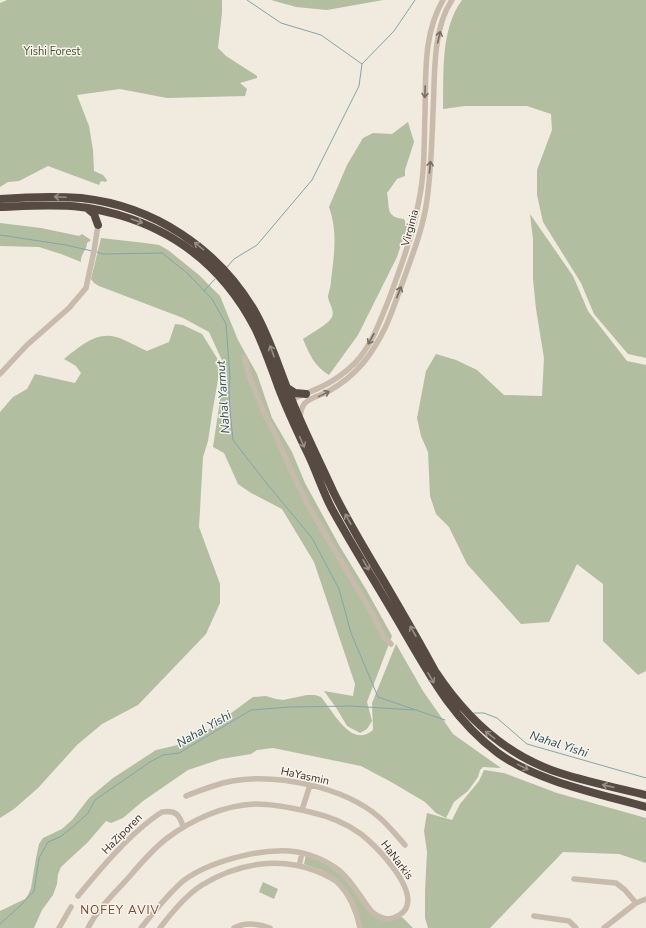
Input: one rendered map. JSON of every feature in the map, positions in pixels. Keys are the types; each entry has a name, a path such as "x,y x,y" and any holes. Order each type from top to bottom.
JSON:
{"highway":[{"path":"0,199 53,197 81,198 99,201 147,216 178,231 193,241 218,263 246,297 263,327 286,387 289,403 300,420 338,502 450,693 489,734 518,755 538,765 581,779 646,795"},
{"path":"0,208 41,206 86,208 115,214 143,223 173,238 202,259 226,284 246,312 289,403 332,508 435,685 459,716 499,754 521,767 545,777 585,790 646,807"},
{"path":"86,208 94,214 98,225 105,217 115,214"},
{"path":"286,387 295,393 306,394"}],"street":[{"name":"Virginia","path":"289,403 336,379 356,361 364,351 372,340 380,323 409,246 420,199 424,143 427,53 430,32 443,0"},
{"name":"Virginia","path":"300,420 302,407 306,402 330,391 359,368 368,358 386,326 416,247 423,223 427,199 433,122 436,50 443,19 452,0"},
{"path":"0,374 27,345 69,308 86,288 98,225"},
{"path":"244,357 250,378 265,415 309,507 373,614 384,637 391,644"},
{"name":"HaYasmin","path":"186,796 218,785 248,780 279,780 310,785 350,798 366,808 380,817 405,845"},
{"path":"302,810 310,785"},
{"name":"HaNarkis","path":"88,928 104,904 166,839 183,827 201,818 243,805 267,805 302,810 322,815 345,824 358,832 372,844 392,866 408,894 407,906 401,914 387,919 377,916 372,912 359,892 341,872 316,857 289,851 261,852 214,864 192,875 175,889 141,928"},
{"name":"HaZiporen","path":"78,896 137,832 162,812 167,811 177,814 180,817 183,827"},
{"path":"299,866 302,853"},
{"path":"160,928 168,917 188,896 202,885 229,871 245,866 265,863 290,864 299,866 321,873 337,882 353,905 360,928"},
{"path":"574,879 616,883 625,890 636,903"},
{"path":"604,928 636,903 646,898"},
{"path":"59,928 71,907"},
{"path":"534,916 569,921 576,928"},
{"path":"234,928 241,925 257,924 270,928"}],"green space":[{"name":"Yishi Forest","path":"7,0 222,0 218,48 226,56 257,76 257,78 240,83 247,89 245,96 167,98 120,89 77,95 89,126 93,150 94,171 103,175 107,180 106,182 101,181 99,185 48,166 19,181 8,182 0,187 0,3"},
{"path":"271,0 383,0 327,10 296,7"},
{"path":"462,0 646,0 646,358 628,354 594,314 581,283 543,222 537,195 537,170 552,130 551,114 527,106 465,106 443,109 444,67 447,38 455,12"},
{"path":"408,122 414,142 405,170 405,176 397,179 387,193 391,214 398,218 404,219 407,227 397,257 358,335 329,375 324,372 313,360 303,339 327,323 333,314 328,296 331,285 334,244 334,226 329,207 347,165 363,138 373,133 392,134"},
{"path":"530,214 573,276 588,311 627,361 646,365 646,671 638,675 603,641 603,584 577,564 549,622 521,624 467,564 449,527 436,514 430,496 428,452 421,436 417,418 426,371 436,354 456,360 477,370 504,395 542,396 544,358 533,279 533,239"},
{"path":"0,223 41,228 79,236 82,234 91,240 87,243 81,262 39,247 0,246"},
{"path":"101,238 159,245 168,250 199,275 220,296 238,340 257,374 272,418 292,452 305,483 339,545 392,636 367,702 372,721 367,729 360,733 347,726 324,691 353,696 355,684 314,562 282,509 251,493 238,484 224,453 213,447 225,367 209,332 183,318 94,283 91,279"},
{"path":"175,324 183,325 202,334 217,358 220,368 208,441 203,457 199,527 220,584 220,603 206,634 138,705 102,724 77,745 38,788 14,809 0,818 0,412 13,397 27,389 35,374 75,383 81,373 76,366 64,359 94,338 101,336 116,337 147,351 169,342"},
{"path":"396,644 423,691 453,734 501,768 483,767 468,791 454,802 446,818 436,813 425,802 361,766 273,748 257,750 251,754 221,759 188,770 143,801 123,818 111,823 106,821 88,842 61,867 53,895 42,910 34,928 0,928 0,911 25,899 28,895 31,888 39,844 43,838 62,829 72,820 89,798 113,778 156,750 186,743 204,733 253,697 266,696 283,700 307,695 315,695 321,697 337,719 350,732 357,735 365,735 373,730 372,703"},
{"path":"484,770 504,773 557,793 646,818 646,863 619,854 563,852 490,928 428,928 425,918 427,852 424,831 427,813 452,820 460,804 479,781"},
{"path":"306,855 322,861 341,875 376,916 387,921 402,917 413,928 362,928 355,904 332,877 321,870 304,864"},
{"path":"263,882 278,889 274,899 259,892"}],"waterway":[{"path":"227,267 234,259 257,245 312,180 359,86 362,64 321,35 281,23 247,0"},
{"path":"362,64 394,31 415,0"},
{"name":"Nahal Yarmut","path":"0,235 66,245 92,251"},
{"name":"Nahal Yarmut","path":"97,252 103,254 162,253 187,273 212,299 226,324 233,440 312,538 339,589 351,633 378,697 416,710"},
{"path":"204,291 215,279"},
{"name":"Nahal Yishi","path":"0,924 34,891 39,858 48,842 60,837 74,826 88,813 95,800 150,762 163,755 179,753 251,710 290,707 351,706 413,710"},
{"name":"Nahal Yishi","path":"416,710 445,720"},
{"name":"Nahal Yishi","path":"474,713 484,713 497,718 527,744 646,778"}],"district":[{"name":"NOFEY AVIV","path":"120,910"}]}
